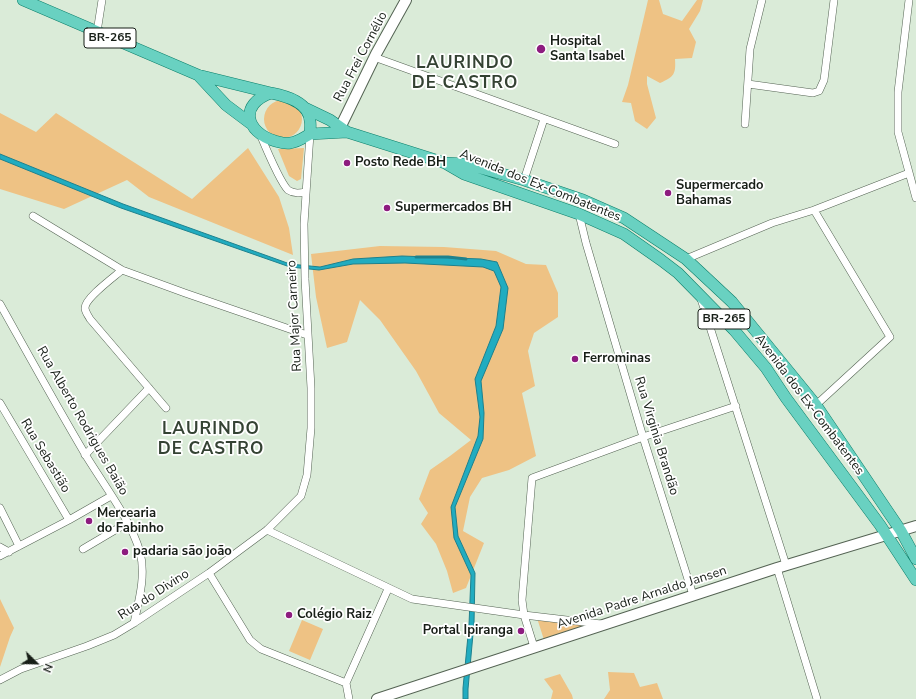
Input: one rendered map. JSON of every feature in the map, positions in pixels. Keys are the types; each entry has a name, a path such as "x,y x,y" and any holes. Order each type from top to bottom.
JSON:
{"main road":[{"name":"BR-265","path":"23,0 198,75 292,99 305,108"},
{"name":"Rua Frei Cornélio","path":"342,127 374,57 406,0"},
{"name":"BR-265","path":"198,75 226,105 250,123 259,134 271,140 289,144 299,141 310,134"},
{"path":"250,123 249,119 251,106 259,98 271,93"},
{"name":"Avenida dos Ex-Combatentes","path":"305,108 342,127 445,163 464,174 579,214 624,234 678,273 734,330 766,368 786,398 886,535 916,580"},
{"path":"305,108 308,112 310,120 310,134"},
{"name":"Avenida dos Ex-Combatentes","path":"310,134 342,127"},
{"name":"Avenida dos Ex-Combatentes","path":"445,163 466,164 524,180 583,200 624,218 686,259 732,302 816,406 901,531 916,559"},
{"name":"Avenida Padre Arnaldo Jansen","path":"377,699 782,566 916,526"},
{"path":"898,553 901,531"}],"street":[{"path":"97,32 102,0"},
{"path":"745,124 750,49 762,0"},
{"path":"748,84 813,94 819,91 824,80 834,0"},
{"path":"909,0 898,92 898,132 916,198"},
{"path":"374,57 615,144"},
{"path":"524,180 544,119"},
{"path":"259,134 284,185 293,192 306,192"},
{"name":"Rua Major Carneiro","path":"301,496 307,475 311,388 304,257 304,224 310,134"},
{"path":"686,259 772,223 814,210 908,173"},
{"path":"814,210 890,337 816,406"},
{"name":"Rua Virginia Brandão","path":"579,214 586,243 643,436 693,595"},
{"path":"33,216 122,270 307,334"},
{"path":"122,270 89,299 85,309 90,319 166,408"},
{"path":"699,294 736,406 782,566 817,699"},
{"name":"Rua Alberto Rodrigues Baião","path":"0,304 85,455 127,523 140,552 142,577 140,599 134,623"},
{"path":"85,455 149,388"},
{"name":"Rua Sebastião","path":"0,404 69,520"},
{"path":"534,647 524,615 522,600 532,478 643,436 736,406"},
{"path":"0,556 111,496"},
{"name":"Rua do Divino","path":"0,680 21,669 114,635 134,623 210,573 267,530 301,496"},
{"path":"0,508 19,546"},
{"path":"83,548 127,523"},
{"path":"267,530 412,600 606,624"},
{"path":"0,547 9,552"},
{"path":"210,573 246,634 254,644 261,649 346,683"},
{"path":"349,699 346,683 388,589"}],"shaded area":[{"path":"648,0 659,0 663,14 682,21 697,0 703,0 700,11 689,29 696,42 692,58 675,59 673,74 671,77 660,83 647,76 647,84 656,118 647,129 635,121 631,103 622,102 628,85"},
{"path":"283,100 296,106 302,119 296,132 283,138 270,132 264,119 270,106"},
{"path":"0,113 36,132 56,113 192,199 248,148 279,197 289,228 293,255 149,197 127,180 64,209 0,189"},
{"path":"304,148 301,179 297,181 289,176 278,149"},
{"path":"380,246 444,247 496,251 526,264 546,265 558,293 558,317 534,333 528,351 535,386 522,393 536,456 509,470 482,478 470,497 463,531 484,543 466,588 453,593 447,571 436,544 421,524 428,513 419,499 430,470 471,440 439,413 416,371 380,320 360,300 347,342 327,348 316,297 311,254"},
{"path":"0,599 14,628 0,667"},
{"path":"537,618 581,625 581,628 544,640"},
{"path":"302,620 323,629 310,660 289,651"},
{"path":"608,672 634,673 640,687 657,683 663,699 604,699 610,690"},
{"path":"560,674 573,699 551,699 553,691 544,679"}],"water":[{"path":"0,154 123,204 290,264 320,267 353,259 402,256 481,259 497,262 508,288 503,329 481,381 484,413 483,439 455,507 458,536 475,573 474,623 468,699 463,699 463,688 469,625 471,575 454,538 451,507 478,436 480,417 475,379 496,326 501,287 494,271 483,267 405,263 353,264 319,270 290,267 121,208 0,159"}],"waterway":[{"path":"416,257 448,257 466,259"}],"place":[{"name":"Hospital Santa Isabel","path":"541,49"},
{"name":"Posto Rede BH","path":"347,163"},
{"name":"Supermercado Bahamas","path":"668,193"},
{"name":"Supermercados BH","path":"387,208"},
{"name":"Ferrominas","path":"575,359"},
{"name":"Mercearia do Fabinho","path":"89,521"},
{"name":"padaria são joão","path":"125,552"},
{"name":"Colégio Raiz","path":"289,615"},
{"name":"Portal Ipiranga","path":"521,631"}],"district":[{"name":"LAURINDO DE CASTRO","path":"465,74"},
{"name":"LAURINDO DE CASTRO","path":"211,440"}]}
